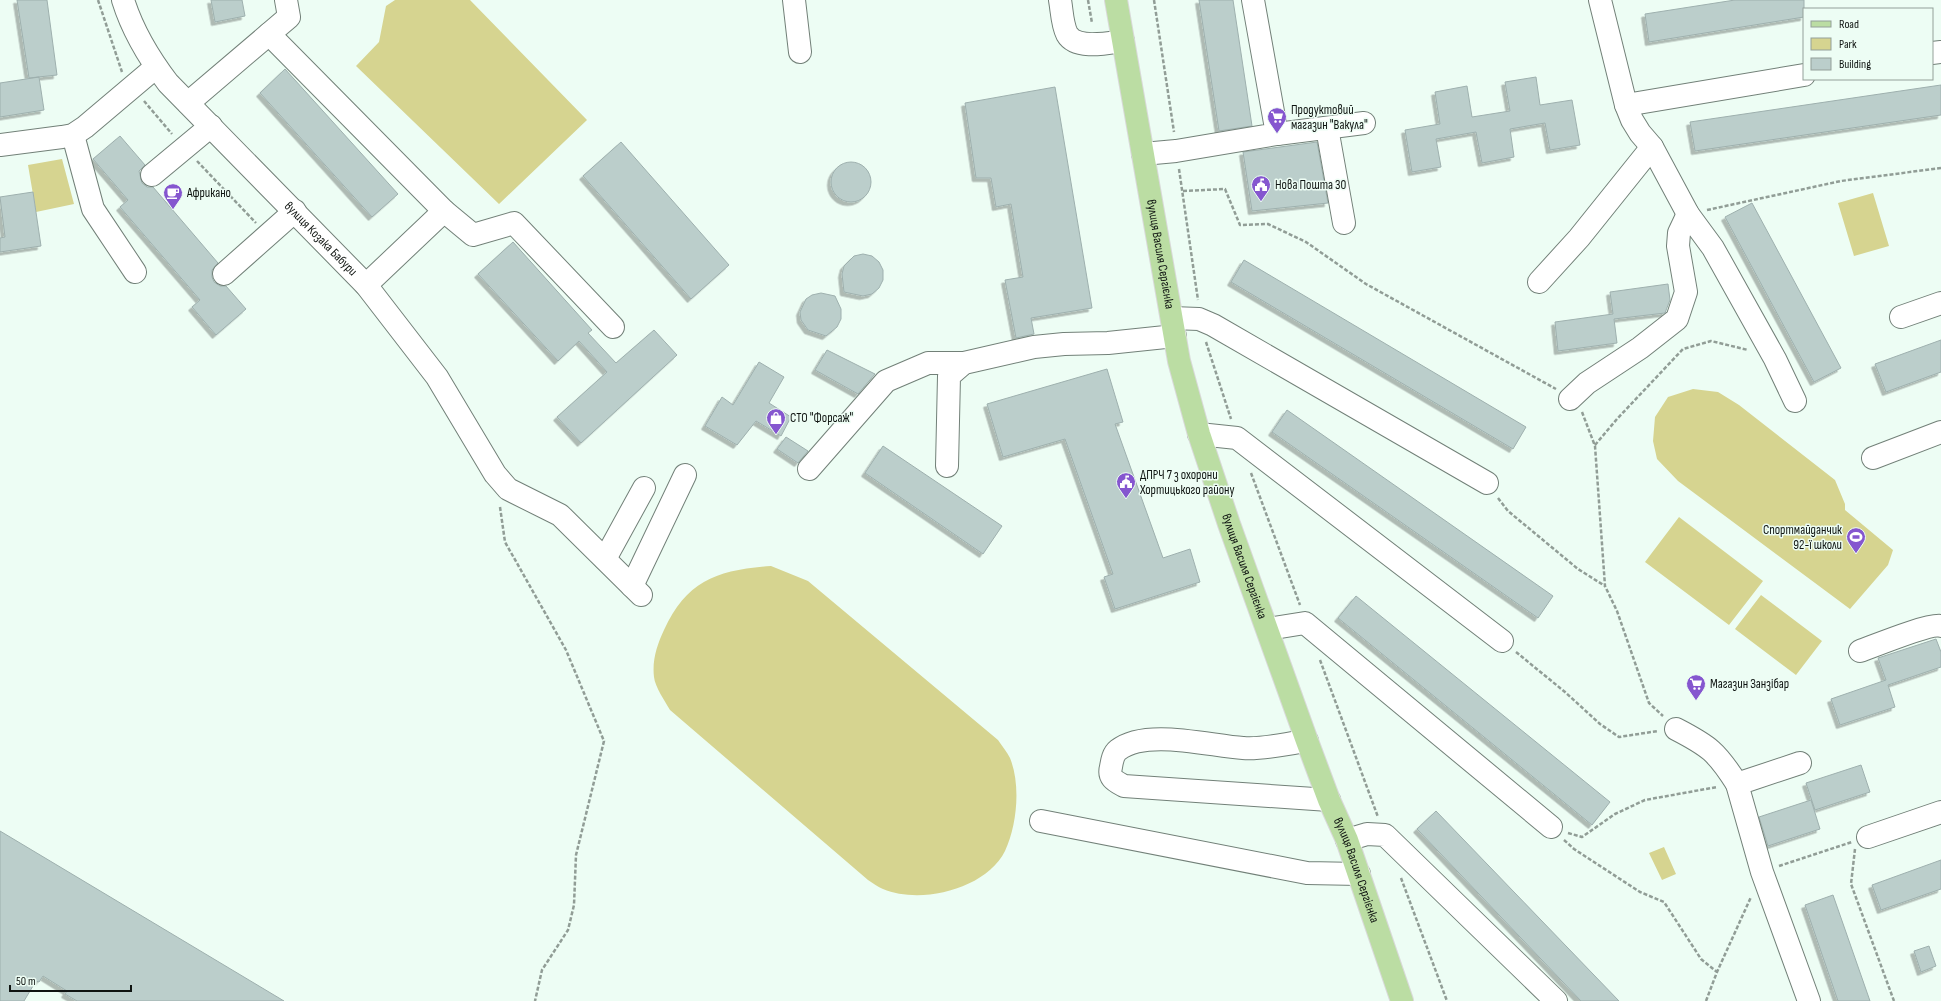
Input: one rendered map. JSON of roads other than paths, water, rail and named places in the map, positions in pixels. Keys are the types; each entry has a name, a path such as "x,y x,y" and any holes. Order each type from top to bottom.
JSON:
{"main road":[{"name":"вулиця Василя Сергієнка","path":"1116,0 1179,360 1199,434 1229,524 1307,741 1329,800 1347,840 1402,1001"}],"street":[{"name":"вулиця Козака Бабури","path":"123,0 128,16 156,67 188,103 366,285 437,377 495,474 504,497 560,516 605,559"},
{"path":"188,103 289,17 286,0"},
{"path":"794,0 800,52"},
{"path":"1060,0 1068,35 1074,41 1100,44 1123,41"},
{"path":"1253,0 1277,134"},
{"path":"1600,0 1626,105 1640,133 1652,147 1688,214 1713,248 1775,359 1795,401"},
{"path":"269,34 444,212 473,235 514,223 613,327"},
{"path":"0,145 73,135 85,127 156,67"},
{"path":"1626,105 1803,75"},
{"path":"1143,154 1176,151 1277,134 1364,123"},
{"path":"152,176 211,126"},
{"path":"1327,128 1344,223"},
{"path":"73,135 93,209 135,272"},
{"path":"1539,282 1579,238 1652,147"},
{"path":"224,274 295,211"},
{"path":"366,285 444,212"},
{"path":"1570,399 1587,383 1640,348 1677,319 1686,292 1678,246 1679,233 1688,214"},
{"path":"1901,317 1941,304"},
{"path":"809,469 886,381 928,363 964,363 1034,347 1108,342 1199,319 1213,325 1487,483"},
{"path":"947,466 949,376 964,363"},
{"path":"1873,458 1941,432"},
{"path":"1199,434 1237,438 1502,641"},
{"path":"644,488 605,559 637,590 685,475"},
{"path":"1268,629 1305,623 1551,827"},
{"path":"1860,651 1937,625 1941,626"},
{"path":"1676,729 1705,744 1720,757 1737,784 1762,872 1809,1001"},
{"path":"1307,741 1245,748 1164,738 1131,743 1117,750 1113,757 1109,773 1112,779 1124,786 1329,800"},
{"path":"1737,784 1800,763"},
{"path":"1868,837 1941,812"},
{"path":"1041,820 1307,873 1359,874"},
{"path":"1347,840 1367,834 1385,835 1556,1001"}],"place":[{"name":"Продуктовий магазин \"Вакула\"","path":"1277,134"},
{"name":"Нова Пошта 30","path":"1261,202"},
{"name":"Африкано","path":"173,210"},
{"name":"СТО \"Форсаж\"","path":"776,435"},
{"name":"ДПРЧ 7 з охорони Хортицького району","path":"1126,499"},
{"name":"Спортмайданчик 92-ї школи","path":"1856,554"},
{"name":"Магазин Занзібар","path":"1696,701"}]}
